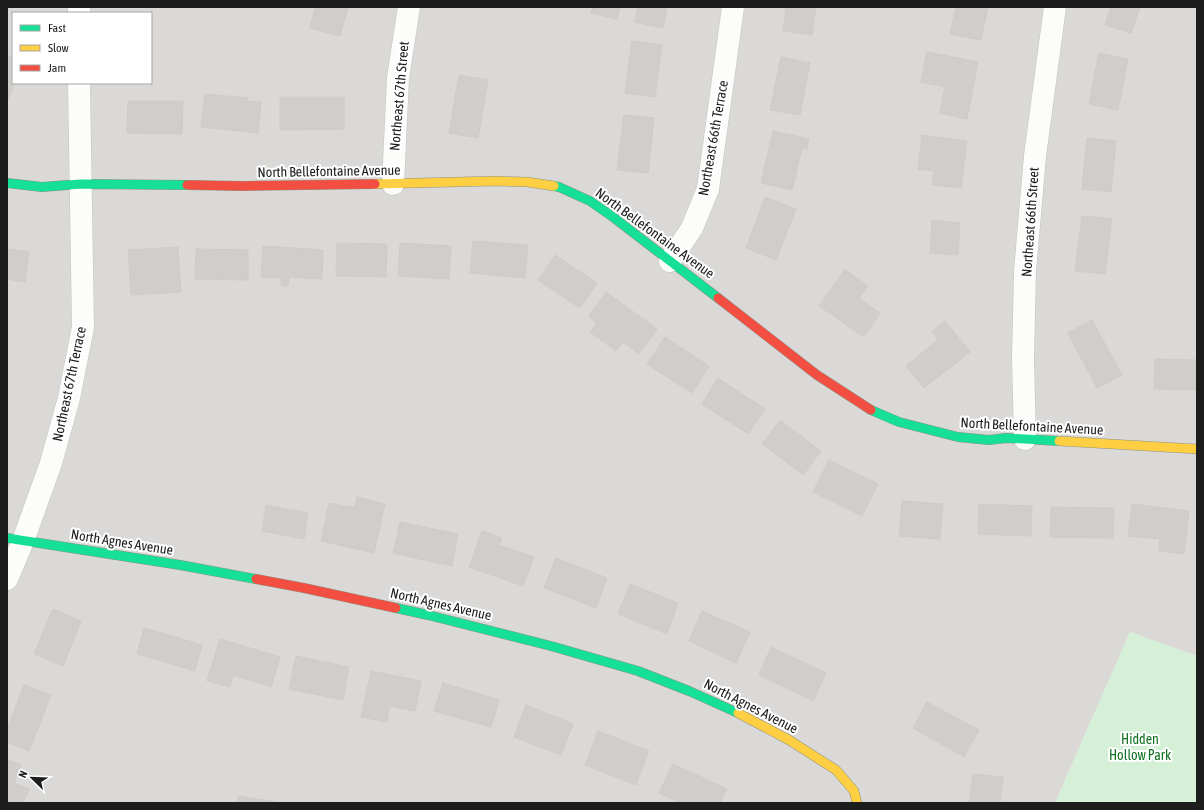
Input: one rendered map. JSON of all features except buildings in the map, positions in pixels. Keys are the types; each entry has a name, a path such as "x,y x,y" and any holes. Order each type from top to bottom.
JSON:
{"street":[{"name":"Northeast 67th Street","path":"392,184 398,78 409,7"},
{"name":"Northeast 66th Terrace","path":"670,261 692,228 708,189 733,7"},
{"name":"Northeast 66th Street","path":"1025,439 1023,358 1025,271 1034,156 1055,7"},
{"name":"Northeast 67th Terrace","path":"7,579 15,539 51,463 69,398 83,327 79,84"},
{"name":"North Bellefontaine Avenue","path":"7,183 42,186 81,184 243,186 496,181 528,182 559,187 590,201 817,375 871,410 899,422 958,437 989,440 1006,438 1197,449"},
{"name":"North Agnes Avenue","path":"15,539 180,565 304,588 428,615 551,646 638,671 689,691 740,714 789,740 836,770 854,791 857,803"}],"shaded area":[{"path":"7,7 1197,7 1197,656 1130,632 1055,803 7,803"}],"green space":[{"name":"Hidden Hollow Park","path":"1130,632 1197,656 1197,803 1055,803"}],"traffic: fast":[{"path":"7,183 42,187 81,184 187,185"},
{"path":"554,186 590,201 718,298"},
{"path":"871,410 899,422 958,437 989,440 1006,438 1059,441"},
{"path":"7,538 180,565 256,579"},
{"path":"396,608 551,646 638,671 689,691 738,713"}],"traffic: slow":[{"path":"375,184 496,181 527,182 554,186"},
{"path":"1059,441 1197,449"},
{"path":"738,713 789,740 836,770 854,791 857,803"}],"traffic: jam":[{"path":"187,185 243,186 375,184"},
{"path":"718,298 817,375 871,410"},
{"path":"256,579 396,608"}]}
